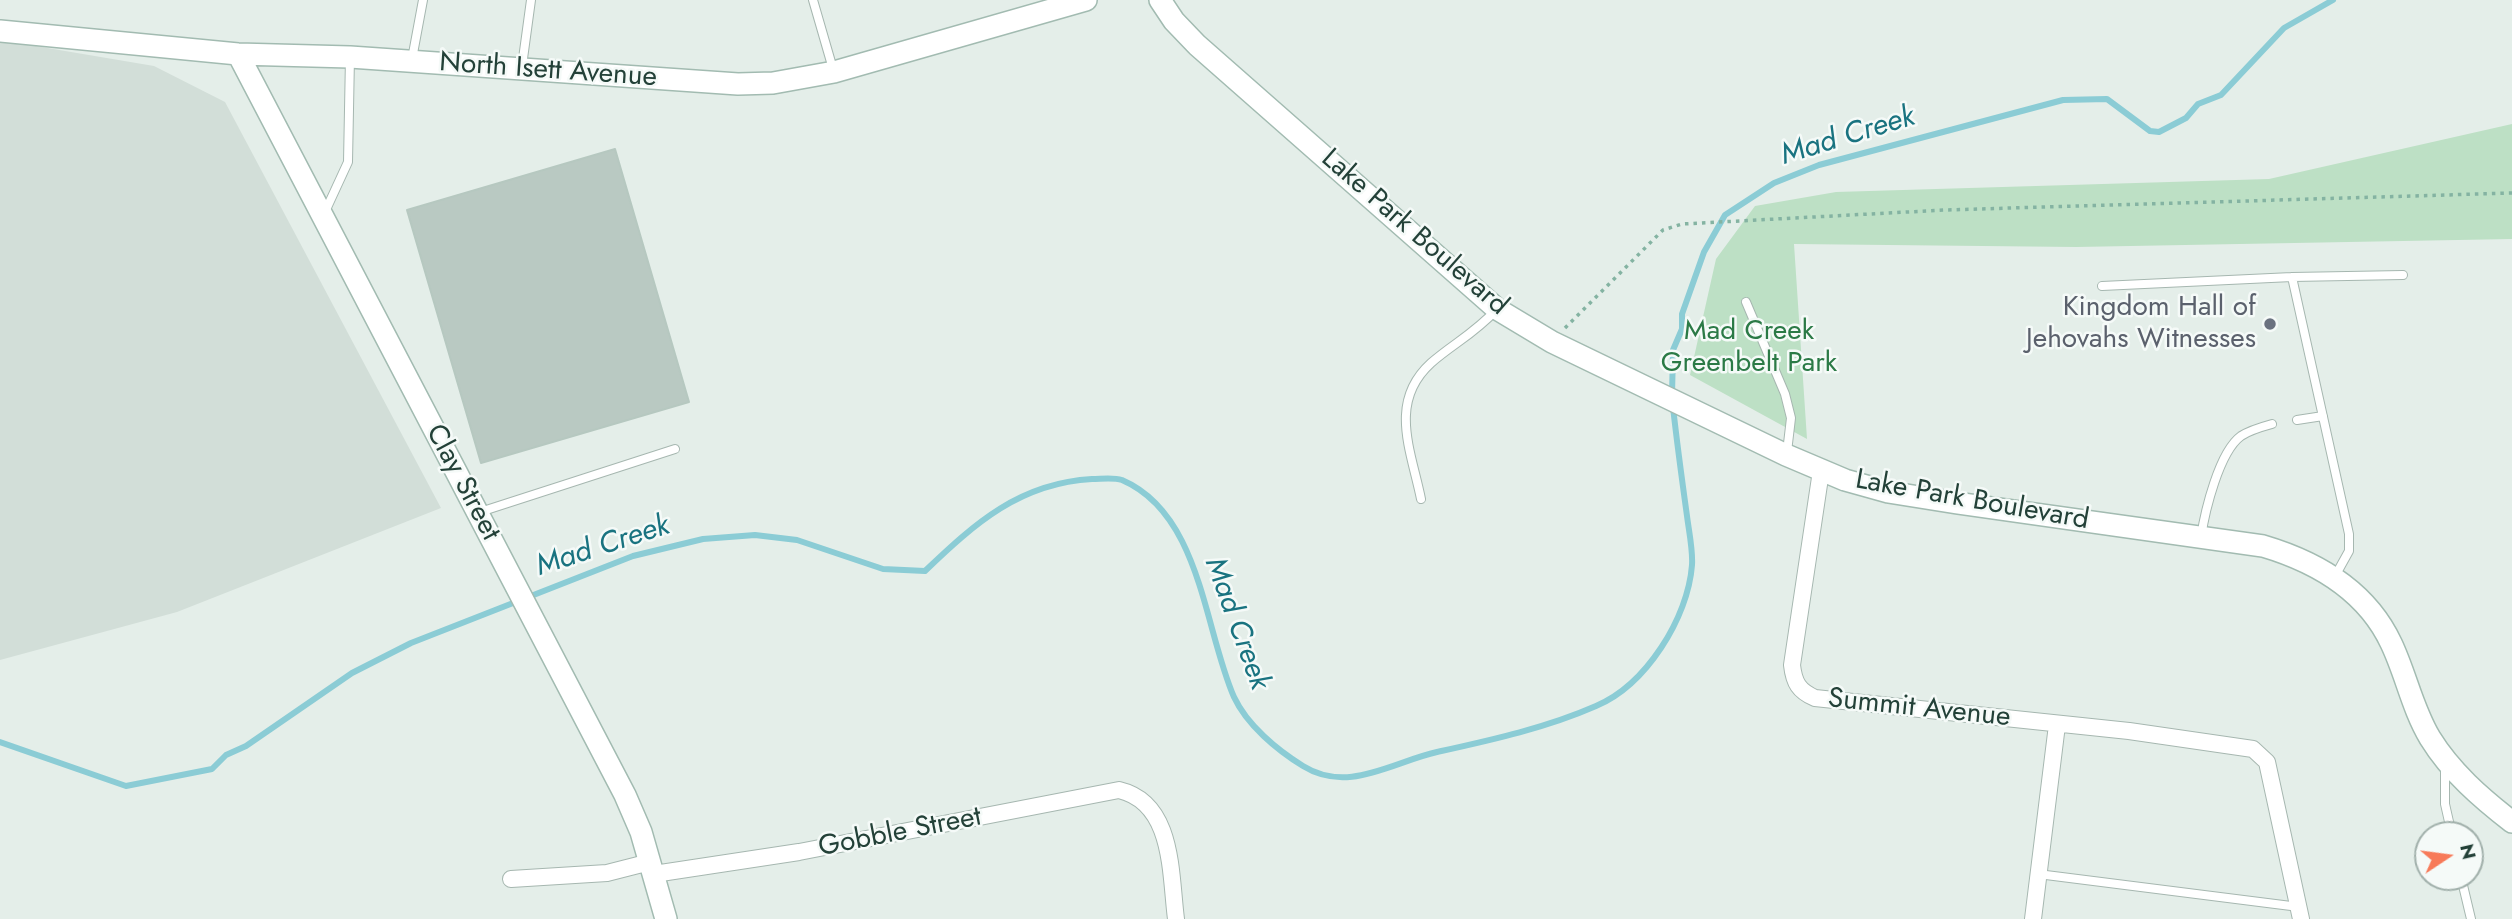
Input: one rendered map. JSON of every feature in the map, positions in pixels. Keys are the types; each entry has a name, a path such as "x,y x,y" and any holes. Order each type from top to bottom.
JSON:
{"street":[{"name":"North Isett Avenue","path":"0,31 237,54 350,57 738,84 773,83 834,72 1086,0"},
{"name":"Lake Park Boulevard","path":"1160,0 1174,21 1197,45 1497,309 1552,342 1821,471 1888,492 2263,546 2293,555 2334,578 2355,593 2377,620 2391,643 2417,712 2445,758 2481,798 2512,822"},
{"name":"Clay Street","path":"237,54 625,795 652,868 666,919"},
{"name":"Summit Avenue","path":"1821,471 1792,665 1793,679 1802,692 1815,698 2236,744 2261,753 2267,762 2300,913"},
{"path":"2033,919 2057,725"},
{"name":"Gobble Street","path":"511,879 607,873 799,852 1119,790 1143,801 1156,813 1162,828 1175,919"}],"lane":[{"path":"412,62 423,0"},
{"path":"521,69 531,0"},
{"path":"813,0 834,72"},
{"path":"323,217 348,162 350,57"},
{"path":"2102,286 2403,275"},
{"path":"2292,277 2349,534 2349,551 2334,578"},
{"path":"1746,302 1785,394 1791,418 1786,455"},
{"path":"1421,499 1404,417 1407,394 1431,363 1467,339 1497,309"},
{"path":"2297,420 2323,416"},
{"path":"2200,538 2206,508 2230,448 2239,437 2272,424"},
{"path":"477,513 674,449"},
{"path":"2445,758 2445,804 2449,821"},
{"path":"2038,874 2300,913"},
{"path":"2464,891 2470,919"}],"path":[{"path":"1552,342 1663,230 1682,224 1959,210 2512,193"}],"shaded area":[{"path":"0,40 154,66 225,102 441,508 177,612 0,660"}],"green space":[{"name":"Mad Creek Greenbelt Park","path":"2512,124 2512,239 2076,247 1794,244 1807,439 1690,375 1716,259 1755,206 1836,192 2269,179"}],"building":[{"path":"615,149 689,402 481,463 407,210"}],"waterway":[{"name":"Mad Creek","path":"1672,396 1673,350 1682,329 1682,314 1704,252 1725,215 1774,183 1819,165 2063,100 2107,99 2150,131 2159,132 2186,118 2198,104 2221,95 2284,28 2333,0"},
{"name":"Mad Creek","path":"0,742 126,786 212,769 226,755 246,746 352,673 411,643 633,556 703,539 755,535 797,540 883,569 925,571 981,522 1021,497 1066,482 1111,478 1122,480 1148,496 1169,519 1196,576 1234,697 1255,727 1303,766 1320,774 1353,777 1518,733 1577,714 1614,696 1632,683 1647,666 1673,627 1689,585 1692,565 1673,407"}],"place":[{"name":"Kingdom Hall of Jehovahs Witnesses","path":"2270,324"}]}
